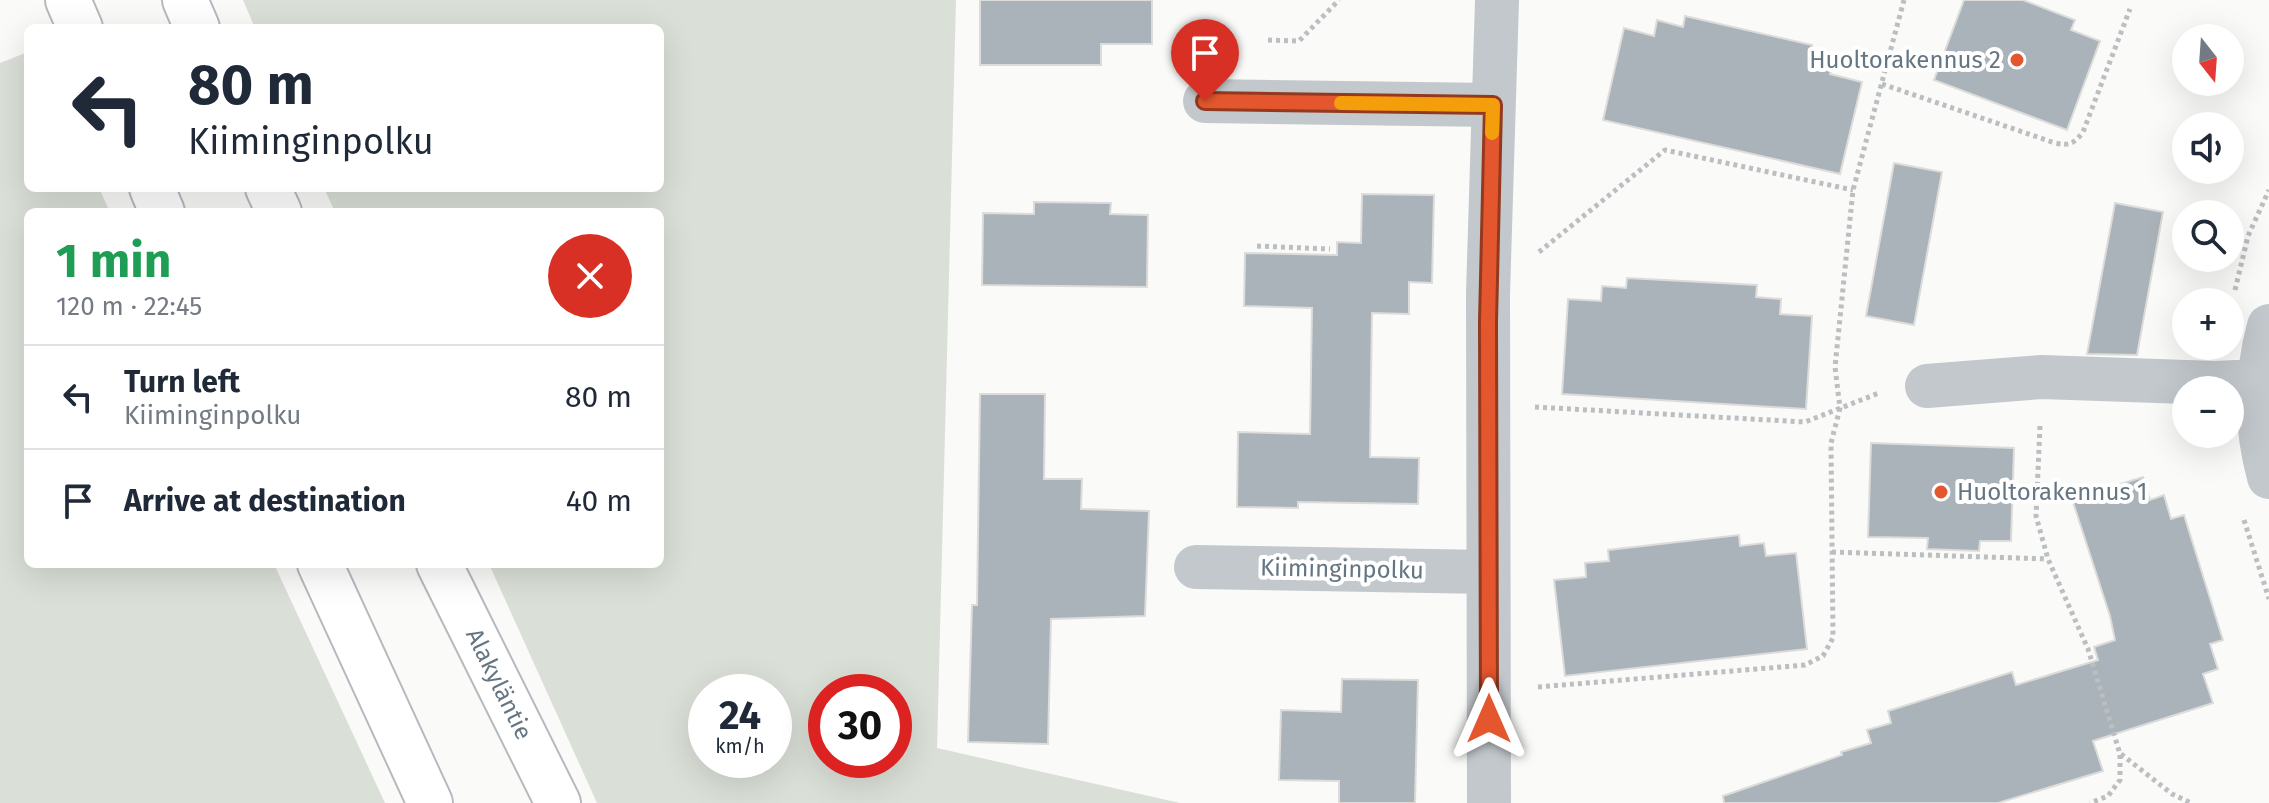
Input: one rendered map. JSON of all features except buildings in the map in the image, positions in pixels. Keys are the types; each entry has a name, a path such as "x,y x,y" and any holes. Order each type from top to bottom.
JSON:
{"main road":[{"path":"68,0 78,24"},
{"path":"185,0 195,24"},
{"path":"322,568 430,803"},
{"name":"Alakyläntie","path":"441,568 558,803"}],"street":[{"path":"1489,803 1488,294 1497,0"},
{"path":"1205,101 1493,105"},
{"path":"2269,326 2257,381 2260,434 2269,477"},
{"path":"1927,386 2042,377 2215,383 2257,381"},
{"name":"Kiiminginpolku","path":"1196,567 1488,572"}],"path":[{"path":"1268,40 1299,41 1339,0"},
{"path":"1489,692 1805,665 1823,656 1833,638 1831,443 1840,408 1835,367 1853,190 1904,0"},
{"path":"1882,84 2055,143 2066,145 2076,142 2083,132 2130,9"},
{"path":"1488,294 1665,150 1853,190"},
{"path":"2236,288 2248,236 2269,190"},
{"path":"1257,246 1330,249"},
{"path":"2042,377 2036,516 2048,559 2088,649 2120,754 2120,780 2108,796 2090,803"},
{"path":"1488,405 1805,422 1886,390 1927,386"},
{"path":"1832,552 2048,559"},
{"path":"2120,754 2172,794 2191,803"}],"shaded area":[{"path":"243,0 956,0 937,748 1180,803 597,803 491,568 664,568 664,208 333,208 326,192 664,192 664,24 253,24"},
{"path":"24,54 24,192 101,192 108,208 24,208 24,568 276,568 385,803 0,803 0,63"}],"slow traffic":[{"path":"1341,103 1493,105 1492,133"}],"place":[{"name":"Huoltorakennus 2","path":"2017,60"},
{"name":"Huoltorakennus 1","path":"1941,492"}],"route":[{"path":"1205,101 1493,105 1488,322 1489,719"}]}
